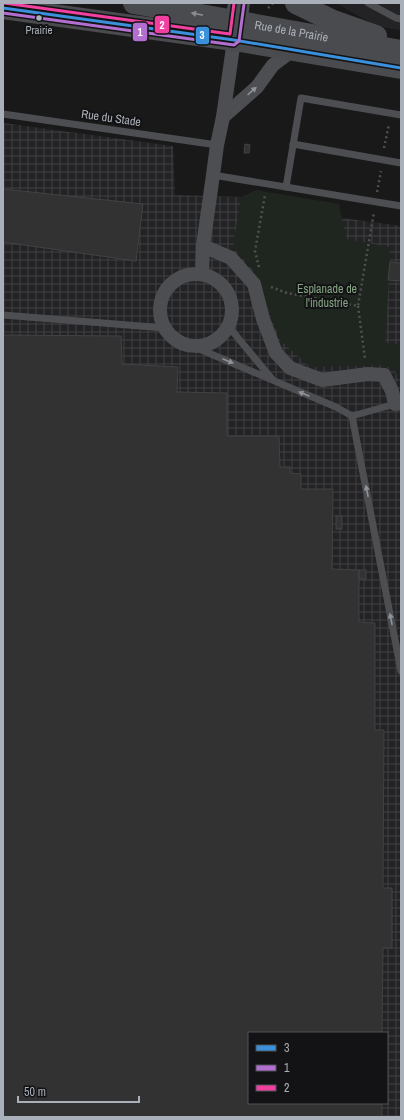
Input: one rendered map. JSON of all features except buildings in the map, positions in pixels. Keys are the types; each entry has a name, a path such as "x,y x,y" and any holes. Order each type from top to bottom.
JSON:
{"main road":[{"name":"Rue de la Prairie","path":"134,3 401,50"},
{"path":"223,3 236,21"},
{"path":"296,3 331,20 401,44"},
{"name":"Rue de la Prairie","path":"3,8 236,21 293,50 401,68"}],"street":[{"path":"202,274 203,246 216,145 223,117 236,21"},
{"path":"223,117 257,88 273,65 293,50"},
{"path":"203,246 231,258 254,284 263,319 276,353 290,368 322,380 368,374 384,375 398,404"},
{"path":"191,274 202,274 213,277 223,284 229,293 233,304 233,316 229,327 222,336 203,346 192,346 182,343 172,337 165,328 160,317 160,306 163,294 170,284 179,278 191,274"}],"lane":[{"path":"368,3 396,18 401,19"},
{"path":"286,187 301,98 401,115"},
{"name":"Rue du Stade","path":"3,114 216,145"},
{"path":"293,144 401,163"},
{"path":"213,174 401,206"},
{"path":"3,315 165,328"},
{"path":"229,327 274,381"},
{"path":"192,346 336,407 352,416 398,404"},
{"path":"352,416 401,671"}],"path":[{"path":"268,8 273,3"},
{"path":"260,272 256,251 266,191"},
{"path":"368,374 358,306 374,209"},
{"path":"267,282 270,286 287,293 358,306"}],"shaded area":[{"path":"336,3 401,3 401,30 376,26"},
{"path":"3,123 173,146 175,195 241,197 313,214 401,226 401,1117 3,1117"}],"green space":[{"name":"Esplanade de l'industrie","path":"256,190 339,204 346,239 389,247 390,262 385,343 401,345 401,379 394,370 385,365 310,367 280,340 252,269 233,248 241,197"}],"transit line":[{"name":"2","path":"4,3 230,34 234,3"},
{"name":"1","path":"3,13 234,45 239,41 244,4"},
{"name":"3","path":"3,8 234,40 401,68"}],"place":[{"name":"Prairie","path":"39,18"}]}
